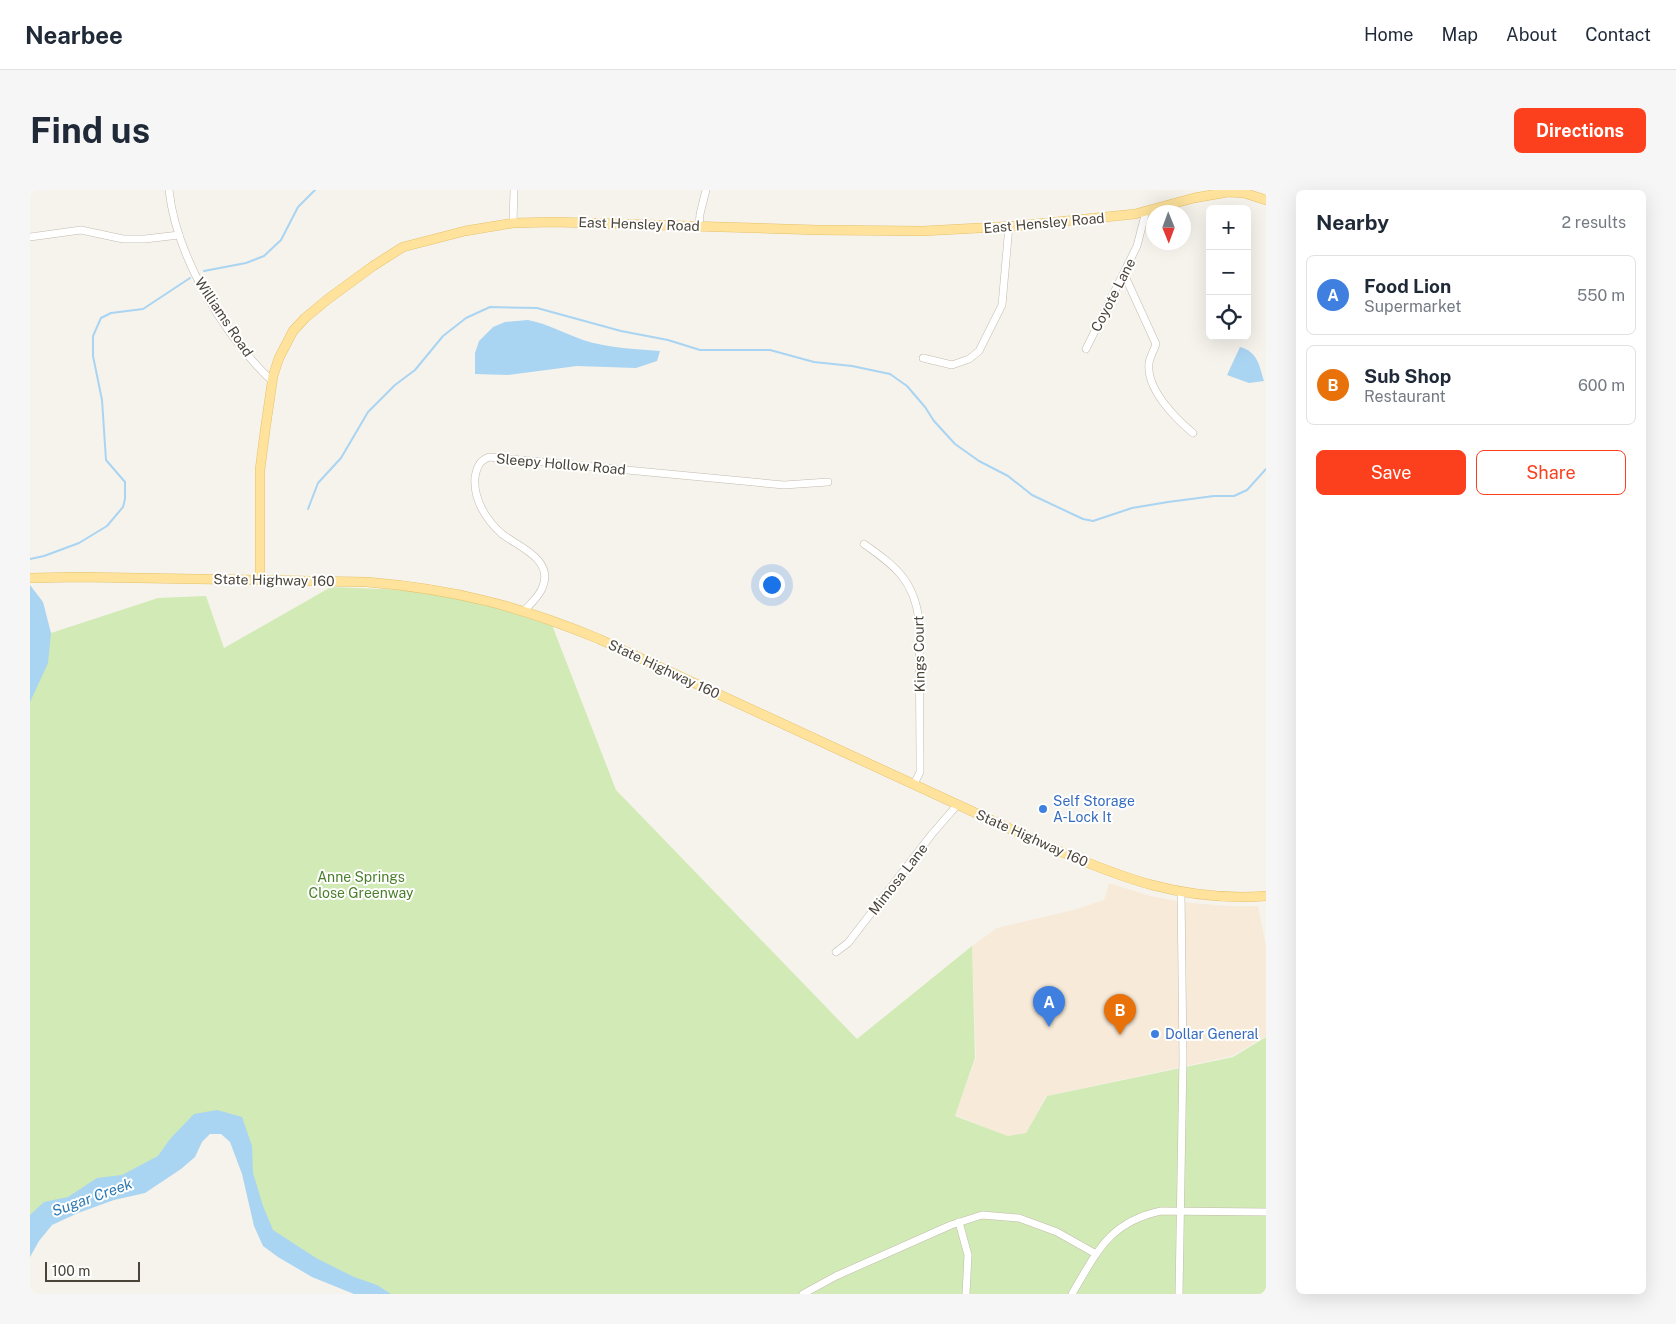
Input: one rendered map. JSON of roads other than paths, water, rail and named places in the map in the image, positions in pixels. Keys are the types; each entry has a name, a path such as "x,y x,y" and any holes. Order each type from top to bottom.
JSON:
{"main road":[{"name":"East Hensley Road","path":"1168,205 1228,192 1244,193 1266,200"},
{"name":"East Hensley Road","path":"260,580 260,470 272,380 279,358 293,331 305,318 328,299 397,250 412,244 465,231 513,223 554,222 914,231 1009,226 1101,218 1146,211"},
{"name":"State Highway 160","path":"30,578 79,576 367,582 405,585 478,598 525,610 599,639 1098,867 1139,882 1181,892 1226,897 1266,896"}],"street":[{"name":"Williams Road","path":"169,190 179,235 200,286 218,315 245,351 272,380"},
{"path":"513,223 514,190"},
{"path":"699,226 706,190"},
{"name":"Coyote Lane","path":"1086,349 1137,246 1146,211"},
{"path":"923,358 952,365 969,359 979,352 1002,305 1009,226"},
{"path":"30,237 81,230 123,239 160,238 179,235"},
{"path":"1124,274 1156,344 1150,363 1153,384 1159,396 1171,411 1193,433"},
{"name":"Sleepy Hollow Road","path":"525,610 541,591 545,575 539,560 495,527 477,500 475,479 478,464 489,457 784,484 828,482"},
{"name":"Kings Court","path":"864,544 881,556 905,578 917,603 919,620 920,772 918,780 914,784"},
{"name":"Mimosa Lane","path":"836,952 849,942 932,834 958,804"},
{"path":"1179,1294 1183,1058 1181,892"},
{"path":"1072,1294 1096,1254 1112,1233 1130,1221 1161,1211 1266,1212"},
{"path":"804,1294 836,1276 959,1222 982,1215 1019,1218 1057,1232 1096,1254"},
{"path":"959,1222 968,1255 966,1294"}],"water":[{"path":"528,320 592,343 621,348 660,351 657,361 636,368 577,366 508,375 475,374 475,353 479,341 493,327 505,322"},
{"path":"1240,347 1251,352 1257,360 1264,381 1249,383 1227,375"},
{"path":"30,585 43,602 51,633 48,663 30,702"},
{"name":"Sugar Creek","path":"217,1110 242,1117 252,1146 253,1173 273,1230 316,1258 354,1277 377,1285 391,1294 354,1294 312,1277 263,1246 254,1226 242,1174 230,1142 221,1134 210,1134 202,1142 195,1157 181,1169 145,1193 114,1200 52,1225 39,1241 30,1257 30,1215 44,1202 68,1197 97,1178 122,1175 158,1156 170,1139 194,1114"}],"waterway":[{"path":"204,271 246,263 264,256 281,240 298,207 315,190"},
{"path":"30,559 79,543 107,526 123,507 125,482 106,460 102,400 93,356 93,336 101,318 111,313 143,309 190,278"},
{"path":"308,509 318,483 341,458 368,412 395,385 415,370 443,336 466,318 490,307 537,308 621,331 668,340 700,350 770,350 814,362 852,366 890,374 907,386 934,421 955,444 979,461 1008,476 1032,495 1083,519 1093,521 1132,508 1168,502 1214,496 1234,496 1247,490 1266,469"}],"place":[{"name":"Self Storage A-Lock It","path":"1043,809"},
{"name":"Food Lion","path":"1049,1027"},
{"name":"Dollar General","path":"1155,1034"},
{"name":"Sub Shop","path":"1120,1035"}],"park label":[{"name":"Anne Springs Close Greenway","path":"361,886"}]}
